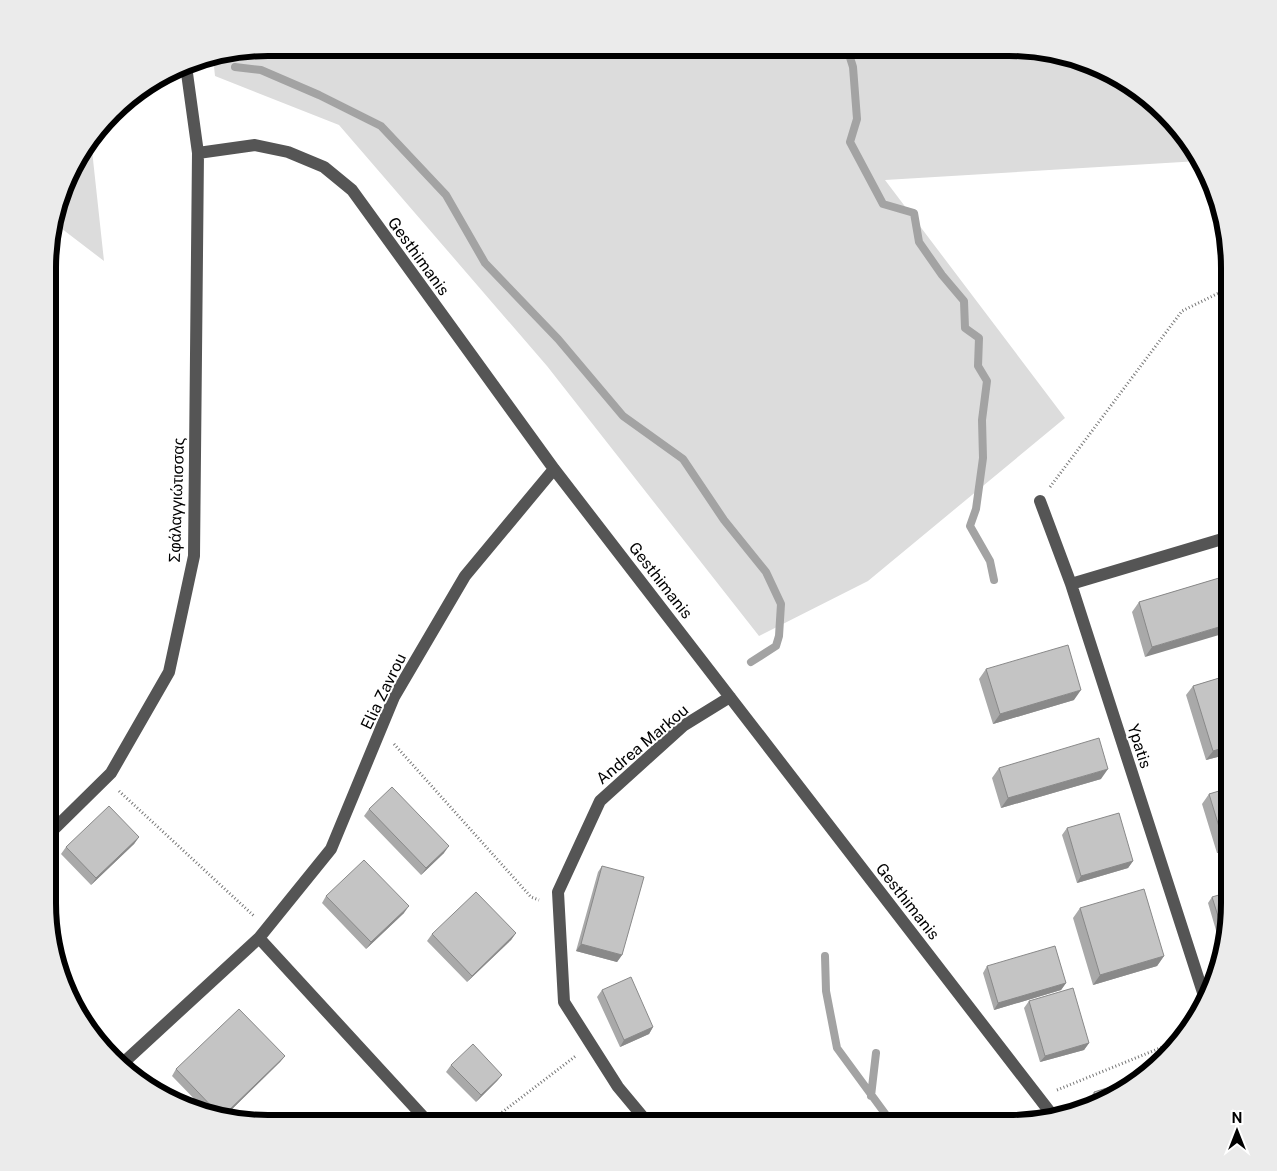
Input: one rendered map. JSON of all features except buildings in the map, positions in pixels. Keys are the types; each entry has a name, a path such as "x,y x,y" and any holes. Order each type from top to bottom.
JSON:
{"street":[{"name":"Σφάλαγγιώτισσας","path":"56,827 111,772 169,672 194,556 198,153 187,72"},
{"name":"Gesthimanis","path":"198,153 255,144 288,152 324,167 352,190 554,469 1048,1111"},
{"name":"Elia Zavrou","path":"126,1060 259,938 331,849 394,697 465,576 554,469"},
{"name":"Ypatis","path":"1040,501 1071,584 1202,990"},
{"path":"1071,584 1221,539"},
{"name":"Andrea Markou","path":"641,1115 618,1087 564,1002 558,892 600,800 682,726 730,697"},
{"path":"259,938 422,1115"}],"path":[{"path":"1040,501 1182,311 1221,292"},
{"path":"381,730 531,897 559,906"},
{"path":"105,779 267,928"},
{"path":"498,1115 591,1044"},
{"path":"1038,1097 1166,1045"}],"shaded area":[{"path":"268,56 1009,56 1037,58 1077,67 1103,78 1127,92 1159,118 1177,139 1192,161 885,180 1065,418 868,581 759,636 547,366 339,125 215,76 214,63 240,58"},
{"path":"92,150 104,261 60,227 72,187"}],"waterway":[{"path":"850,56 853,67 857,119 850,142 883,204 914,213 919,242 942,275 964,301 965,328 979,338 978,366 987,381 982,420 983,458 976,509 970,526 990,561 994,580"},
{"path":"235,67 261,70 319,95 381,126 446,195 485,263 558,339 623,416 683,459 724,520 766,572 781,604 779,636 776,646 751,662"},
{"path":"825,956 826,991 837,1048 886,1115"},
{"path":"871,1096 876,1053"}]}
